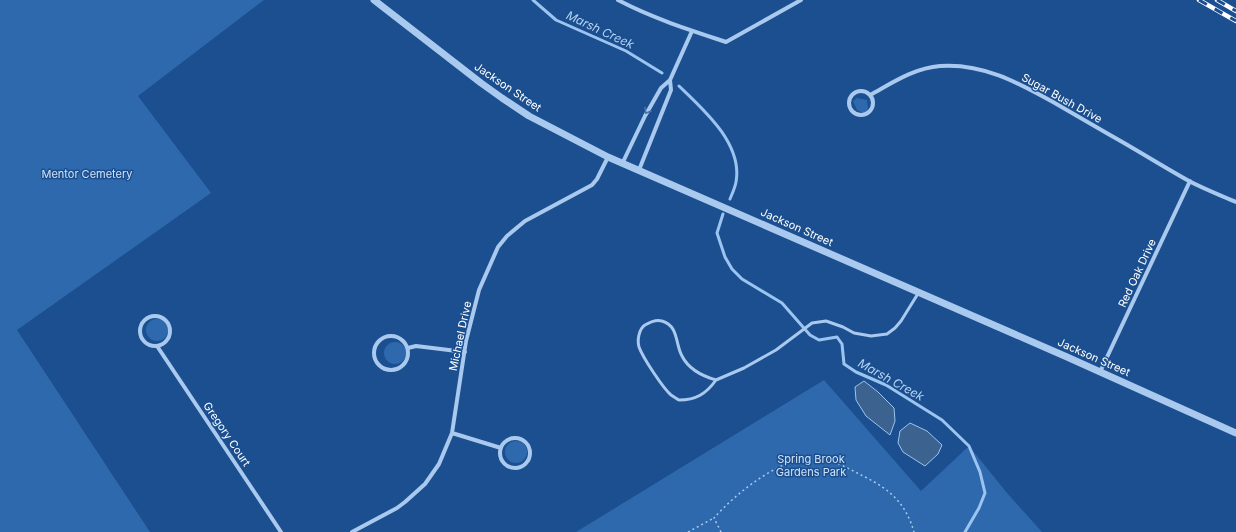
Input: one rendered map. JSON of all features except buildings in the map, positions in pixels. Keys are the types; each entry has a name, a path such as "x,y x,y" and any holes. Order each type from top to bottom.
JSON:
{"street":[{"name":"Jackson Street","path":"374,0 481,84 529,116 608,157 919,292 1236,433"},
{"path":"618,0 628,6 692,31 726,42 801,0"},
{"path":"622,164 645,116 661,88 670,80 692,31"},
{"name":"Sugar Bush Drive","path":"870,95 903,77 926,68 958,66 985,70 1022,85 1190,181 1236,202"},
{"path":"640,170 671,90 670,80"},
{"name":"Sugar Bush Drive","path":"862,91 870,95 873,104 869,112 865,115 860,115 852,111 849,102 850,97 853,94 862,91"},
{"name":"Michael Drive","path":"352,532 397,508 424,484 439,464 452,433 466,341 479,290 498,247 507,236 525,221 592,185 597,179 608,157"},
{"name":"Red Oak Drive","path":"1100,372 1190,181"},
{"name":"Gregory Court","path":"153,315 159,315 164,318 171,328 168,340 158,346 152,346 146,343 142,339 140,333 142,321 153,315"},
{"path":"387,336 400,338 405,342 408,348 406,361 402,366 396,369 389,370 383,367 378,363 375,357 377,344 381,339 387,336"},
{"name":"Gregory Court","path":"158,346 281,532"},
{"path":"408,348 416,346 465,352"},
{"path":"452,433 500,448"},
{"path":"514,437 520,438 529,446 530,458 527,463 522,466 510,468 502,460 500,448 508,439 514,437"}],"lane":[{"path":"716,380 704,377 694,371 687,364 682,356 675,331 669,324 661,320 650,322 642,326 639,335 639,346 660,382 670,395 679,400 698,398 709,389 716,380 744,368 776,350 812,323 826,321 843,326 854,333 871,336 887,334 901,321 919,292"}],"path":[{"path":"688,532 714,518 744,490 768,473 797,460 814,458 834,461 882,486 902,505 910,519 914,532"},
{"path":"714,518 721,532"}],"green space":[{"name":"Mentor Cemetery","path":"0,0 264,0 138,96 211,193 17,330 150,532 0,532"},
{"path":"857,98 867,100 868,109 866,112 857,110 853,101"},
{"path":"157,319 161,320 167,326 167,334 161,340 157,341 153,340 147,334 146,330 147,326 153,320"},
{"path":"395,342 403,345 406,353 403,361 395,364 387,361 384,353 387,345"},
{"name":"Spring Brook Gardens Park","path":"824,380 921,491 969,446 1007,493 1042,532 576,532"},
{"path":"516,441 524,444 527,452 524,460 516,463 508,460 505,452 508,444"}],"shaded area":[{"path":"864,381 894,408 895,421 890,435 866,416 856,400 855,387"},
{"path":"910,423 927,431 942,445 938,454 925,466 903,452 898,443 900,431"}],"waterway":[{"name":"Marsh Creek","path":"533,0 556,20 626,51 662,73"},
{"name":"Marsh Creek","path":"679,86 720,129 734,154 737,168 736,182 730,199"},
{"name":"Marsh Creek","path":"723,214 717,233 725,257 732,269 742,279 782,303 810,335 819,340 837,337 842,344 844,364 856,372 886,385 942,420 969,446 980,472 985,493 979,508 965,532"}],"railway":[{"path":"1199,0 1236,21"},
{"path":"1217,0 1236,11"}]}
